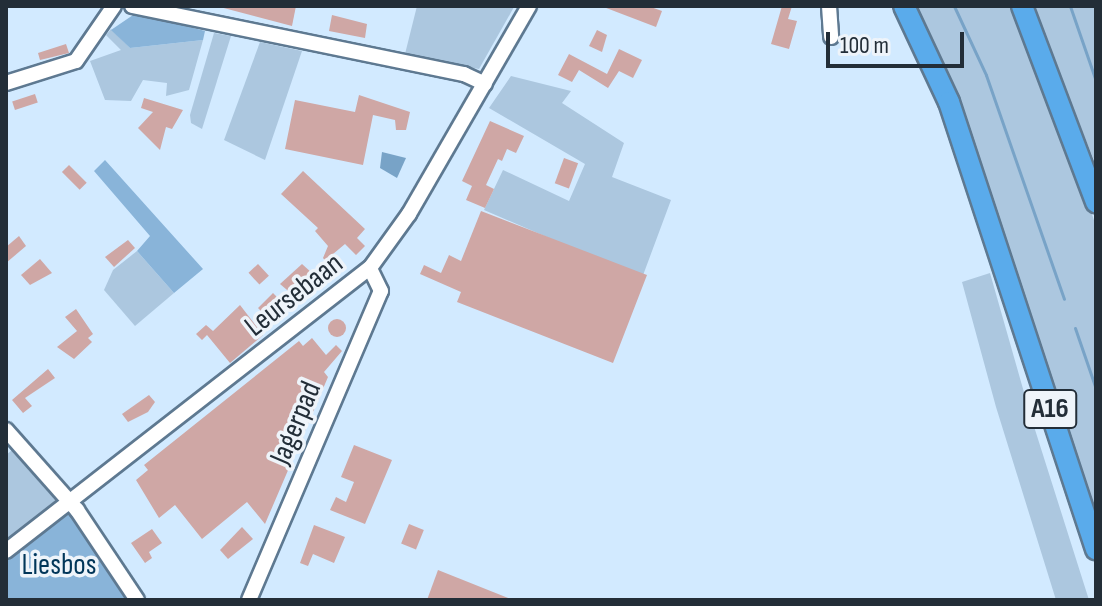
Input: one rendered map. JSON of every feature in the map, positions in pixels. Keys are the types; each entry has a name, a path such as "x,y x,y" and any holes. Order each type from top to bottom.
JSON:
{"highway":[{"name":"A16","path":"904,6 949,102 1096,549"},
{"path":"1022,6 1096,202"}],"street":[{"path":"6,83 76,61 114,6"},
{"path":"132,6 464,74 485,84"},
{"name":"Leursebaan","path":"6,551 370,268 388,248 529,6"},
{"path":"829,6 831,37"},
{"name":"Jagerpad","path":"249,600 381,291 370,268"},
{"path":"6,430 68,503 137,600"}],"shaded area":[{"path":"417,6 514,7 479,69 405,54"},
{"path":"912,6 1015,6 1069,148 1096,226 1096,530"},
{"path":"1032,6 1096,6 1096,165 1078,121"},
{"path":"111,29 130,48 203,40 189,90 166,96 167,83 143,80 131,101 105,100 90,61 121,50 106,35"},
{"path":"214,33 231,36 202,129 191,123 190,115"},
{"path":"260,42 302,51 265,160 224,140"},
{"path":"511,76 571,91 562,103 624,143 612,177 671,200 642,278 484,210 503,170 569,201 585,164 489,108"},
{"path":"382,152 406,158 397,178 380,168"},
{"path":"137,251 174,293 135,326 104,290 113,270"},
{"path":"990,273 1031,417 1089,600 1056,600 996,407 962,282"},
{"path":"17,446 60,500 6,546 6,455"}],"green space":[{"path":"136,13 205,31 203,40 130,48 111,30"},
{"path":"105,160 203,269 174,293 137,251 150,236 94,171"},
{"name":"Liesbos","path":"69,509 131,600 6,600 6,560"}],"building":[{"path":"216,6 296,6 292,26"},
{"path":"601,6 648,6 662,11 656,27"},
{"path":"782,6 792,6 788,19 797,21 789,49 771,44"},
{"path":"332,15 367,24 365,38 329,31"},
{"path":"597,30 607,35 602,52 589,46"},
{"path":"66,44 69,53 40,60 38,53"},
{"path":"619,49 642,60 633,78 619,71 608,88 579,70 572,82 558,75 569,54 607,74"},
{"path":"35,94 38,103 15,110 12,101"},
{"path":"359,95 410,112 406,130 396,130 395,120 373,115 363,165 285,149 295,100 355,112"},
{"path":"144,98 183,110 172,129 166,127 160,150 138,128 153,112 141,108"},
{"path":"490,121 524,136 516,153 507,149 502,161 498,159 486,185 494,189 485,208 466,200 472,186 462,181"},
{"path":"564,158 578,163 569,189 555,183"},
{"path":"69,165 87,183 80,190 62,172"},
{"path":"303,171 365,229 357,238 365,246 356,255 345,244 333,254 340,263 332,269 323,258 328,246 315,231 318,228 281,194"},
{"path":"481,211 647,275 613,363 457,302 461,292 420,274 424,265 441,273 449,255 461,261"},
{"path":"19,236 26,246 6,263 6,247"},
{"path":"128,240 135,248 114,267 105,257"},
{"path":"40,259 52,273 30,285 21,275"},
{"path":"258,264 269,276 259,285 248,273"},
{"path":"302,264 322,282 300,301 280,284"},
{"path":"273,293 279,299 270,307 276,313 269,319 258,308"},
{"path":"240,305 263,335 230,363 207,335 202,340 196,334 206,325 213,331"},
{"path":"76,309 93,334 88,338 92,342 74,359 57,347 77,331 65,317"},
{"path":"337,319 346,328 337,337 328,328"},
{"path":"312,338 326,355 336,345 342,351 324,372 328,377 265,524 247,502 202,539 175,505 159,518 136,480 148,470 144,465 299,341 303,346"},
{"path":"48,369 55,378 25,398 32,406 23,413 12,400"},
{"path":"149,395 155,402 148,412 128,422 122,414"},
{"path":"354,445 392,460 365,524 330,510 336,497 346,502 354,482 341,477"},
{"path":"409,524 424,530 416,549 401,543"},
{"path":"314,525 345,537 334,563 313,554 308,566 300,563"},
{"path":"242,527 253,539 228,559 220,550"},
{"path":"152,529 162,543 149,552 152,558 145,563 131,543"},
{"path":"438,570 513,600 427,600"}],"waterway":[{"path":"954,6 986,75 1064,299"},
{"path":"1070,6 1096,81"},
{"path":"1075,328 1096,389"}]}
